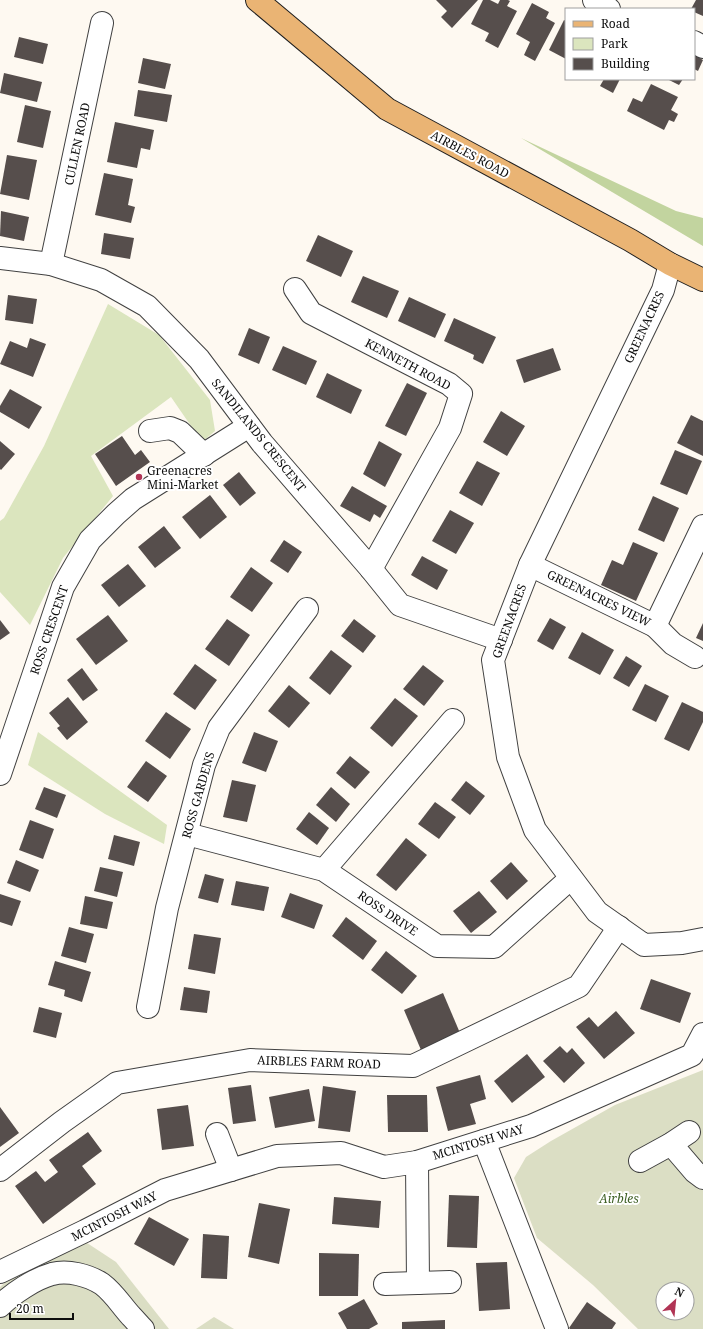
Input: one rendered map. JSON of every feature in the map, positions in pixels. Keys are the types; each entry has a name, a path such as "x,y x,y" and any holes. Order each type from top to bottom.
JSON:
{"main road":[{"name":"AIRBLES ROAD","path":"257,0 387,109 630,240 670,264 703,280"}],"street":[{"path":"594,0 607,8"},
{"name":"CULLEN ROAD","path":"52,264 102,24"},
{"name":"SANDILANDS CRESCENT","path":"0,258 52,264 101,280 147,306 199,358 262,443 371,569 400,605 501,640"},
{"name":"GREENACRES","path":"670,264 663,290 530,565 493,660 508,757 534,830 597,912 644,945 682,943 703,939"},
{"name":"KENNETH ROAD","path":"295,289 311,313 448,384 461,394 450,428 371,569"},
{"name":"ROSS CRESCENT","path":"0,774 4,750 63,587 90,540 133,499 249,426"},
{"path":"150,431 170,428 180,432 204,455"},
{"name":"GREENACRES VIEW","path":"530,565 655,626 703,526"},
{"name":"ROSS GARDENS","path":"148,1007 168,908 204,765 219,728 307,609"},
{"path":"655,626 673,644 695,657"},
{"path":"324,870 453,720"},
{"name":"ROSS DRIVE","path":"186,834 324,870 437,946 494,947 571,878"},
{"name":"AIRBLES FARM ROAD","path":"0,1170 62,1122 117,1083 250,1060 413,1066 579,986 619,927"},
{"name":"MCINTOSH WAY","path":"0,1272 85,1231 164,1190 277,1156 341,1153 384,1167 417,1162 531,1126 692,1055 703,1034"},
{"path":"640,1161 689,1132"},
{"path":"218,1134 231,1170"},
{"path":"484,1141 557,1329"},
{"path":"671,1144 695,1172 703,1178"},
{"path":"417,1162 418,1283"},
{"path":"0,1306 8,1298 36,1281 52,1274 69,1272 89,1277 102,1284 115,1295 143,1329"},
{"path":"385,1284 450,1282"}],"green space":[{"path":"521,138 676,211 703,218 703,246"},
{"path":"108,304 159,335 210,400 215,431 202,442 171,397 91,456 113,496 63,558 30,625 0,592 0,521 4,518 44,446"},
{"path":"38,732 167,825 164,844 105,814 28,765"},
{"name":"Airbles","path":"703,1070 703,1329 638,1329 593,1285 537,1238 514,1178 526,1157 551,1141 615,1105"},
{"path":"84,1241 116,1262 169,1329 0,1329 0,1287 12,1276"},
{"path":"214,1317 234,1329 196,1329"}],"building":[{"path":"436,0 478,0 452,28 441,17 447,11"},
{"path":"483,0 490,0 498,4 500,0 508,0 510,1 507,6 517,11 498,48 485,41 489,33 471,24"},
{"path":"696,0 703,0 703,16 695,12 695,8 692,8"},
{"path":"532,3 549,12 546,18 555,23 535,61 524,55 530,42 516,34"},
{"path":"564,20 565,20 565,58 549,50"},
{"path":"19,37 48,44 43,64 14,57"},
{"path":"695,56 703,60 698,71 695,70"},
{"path":"143,58 171,64 165,89 138,83"},
{"path":"4,73 42,82 37,102 0,93"},
{"path":"603,80 620,80 613,93 600,86"},
{"path":"669,80 682,80 679,85"},
{"path":"651,84 678,97 671,110 678,114 674,122 669,120 664,130 627,111 633,98 642,102"},
{"path":"138,90 172,95 167,122 134,116"},
{"path":"25,105 51,111 43,148 17,142"},
{"path":"115,122 154,130 150,150 141,148 137,168 107,162"},
{"path":"7,155 37,160 29,200 0,194"},
{"path":"104,173 133,179 128,205 135,207 131,223 95,215"},
{"path":"1,211 29,217 24,241 0,236"},
{"path":"104,233 134,238 130,259 101,254"},
{"path":"318,235 353,251 341,277 306,261"},
{"path":"363,276 399,291 387,318 351,302"},
{"path":"8,295 37,299 33,324 5,320"},
{"path":"409,297 446,314 435,338 398,321"},
{"path":"454,318 496,337 483,364 473,359 474,355 444,341"},
{"path":"249,328 270,337 259,364 238,355"},
{"path":"30,338 46,344 33,377 0,364 10,341 27,348"},
{"path":"283,346 317,361 306,385 272,370"},
{"path":"553,348 561,370 524,383 516,360"},
{"path":"327,373 362,390 351,414 316,397"},
{"path":"407,383 427,393 406,436 385,426"},
{"path":"10,389 42,407 29,429 0,412 0,406"},
{"path":"501,411 525,426 507,456 483,442"},
{"path":"691,415 703,421 703,456 677,443"},
{"path":"122,436 135,455 141,450 150,462 116,486 95,454"},
{"path":"0,441 15,454 1,470 0,469"},
{"path":"379,441 402,454 385,487 363,474"},
{"path":"675,450 702,461 687,495 660,484"},
{"path":"477,461 500,473 482,506 459,493"},
{"path":"239,472 256,493 240,506 223,485"},
{"path":"352,486 387,506 380,518 374,514 370,522 340,506"},
{"path":"210,495 227,517 200,539 182,517"},
{"path":"653,496 679,508 664,542 638,530"},
{"path":"450,510 474,523 456,554 432,541"},
{"path":"164,526 181,548 155,568 138,547"},
{"path":"284,540 302,552 288,573 270,561"},
{"path":"633,542 658,553 636,601 601,585 612,560 623,565"},
{"path":"422,556 448,570 437,590 411,575"},
{"path":"128,564 146,586 119,607 101,585"},
{"path":"251,567 273,583 252,612 230,597"},
{"path":"108,615 128,641 96,665 76,639"},
{"path":"550,618 566,627 553,650 537,641"},
{"path":"227,619 250,635 229,666 205,649"},
{"path":"354,619 376,636 363,653 341,636"},
{"path":"0,620 10,633 0,640"},
{"path":"703,623 703,641 696,638"},
{"path":"582,632 614,650 600,675 568,658"},
{"path":"331,650 352,666 330,695 309,678"},
{"path":"626,656 642,666 629,687 613,678"},
{"path":"195,664 217,680 195,710 173,694"},
{"path":"423,665 444,681 424,706 403,689"},
{"path":"82,668 98,690 83,701 67,680"},
{"path":"645,684 669,696 656,722 632,710"},
{"path":"289,685 310,703 289,728 268,711"},
{"path":"68,697 88,722 67,740 57,728 60,726 49,713"},
{"path":"395,698 418,716 392,747 370,728"},
{"path":"682,702 703,712 703,722 689,751 664,739"},
{"path":"166,712 191,729 170,759 145,741"},
{"path":"254,732 278,741 266,772 242,763"},
{"path":"350,756 370,772 355,789 336,773"},
{"path":"146,761 167,776 148,802 127,787"},
{"path":"232,780 256,785 247,822 223,817"},
{"path":"466,781 485,796 470,815 451,800"},
{"path":"44,787 66,795 57,818 35,809"},
{"path":"331,787 350,804 336,822 316,805"},
{"path":"435,802 456,817 439,839 418,824"},
{"path":"309,812 329,828 317,845 296,829"},
{"path":"30,820 54,829 43,859 19,850"},
{"path":"114,835 140,842 134,866 108,859"},
{"path":"406,838 427,855 396,891 376,875"},
{"path":"16,860 39,870 30,892 7,883"},
{"path":"511,862 528,881 507,900 490,881"},
{"path":"100,867 123,872 117,897 94,891"},
{"path":"205,874 224,879 218,903 198,898"},
{"path":"236,881 269,887 264,911 231,905"},
{"path":"479,891 497,912 471,933 453,911"},
{"path":"290,893 323,905 314,929 281,917"},
{"path":"0,894 21,901 12,926 0,922"},
{"path":"85,896 113,902 107,929 80,924"},
{"path":"346,917 377,941 363,960 332,936"},
{"path":"69,927 94,934 86,963 61,956"},
{"path":"194,934 221,938 215,974 188,969"},
{"path":"386,951 417,976 402,994 371,970"},
{"path":"55,961 91,972 82,1002 64,996 65,990 48,985"},
{"path":"651,979 691,993 680,1023 640,1009"},
{"path":"184,987 210,991 207,1013 180,1010"},
{"path":"443,993 460,1033 421,1050 404,1010"},
{"path":"39,1007 62,1013 56,1038 33,1032"},
{"path":"616,1011 635,1033 604,1059 576,1027 589,1017 598,1027"},
{"path":"560,1046 567,1053 572,1048 585,1063 564,1083 543,1061"},
{"path":"527,1054 545,1077 512,1103 494,1081"},
{"path":"480,1075 486,1099 470,1104 476,1124 448,1131 436,1087"},
{"path":"251,1085 256,1121 233,1124 228,1088"},
{"path":"323,1086 356,1091 350,1132 318,1128"},
{"path":"309,1089 315,1121 275,1128 269,1097"},
{"path":"387,1095 427,1095 428,1132 388,1132"},
{"path":"188,1105 194,1146 162,1150 157,1109"},
{"path":"0,1107 19,1133 0,1147"},
{"path":"88,1132 102,1151 82,1166 96,1184 43,1224 15,1186 36,1171 45,1182 58,1172 49,1160"},
{"path":"449,1195 479,1196 477,1248 447,1247"},
{"path":"334,1197 381,1201 379,1228 332,1224"},
{"path":"259,1203 290,1209 279,1264 248,1257"},
{"path":"149,1217 189,1239 174,1266 134,1244"},
{"path":"203,1234 229,1236 227,1279 201,1278"},
{"path":"319,1253 359,1254 358,1296 319,1296"},
{"path":"507,1262 510,1309 479,1311 476,1263"},
{"path":"364,1299 378,1324 369,1329 347,1329 338,1313"},
{"path":"587,1302 616,1323 612,1329 569,1328"},
{"path":"445,1320 445,1329 402,1329 402,1322"}],"place":[{"name":"Greenacres Mini-Market","path":"139,477"}]}
